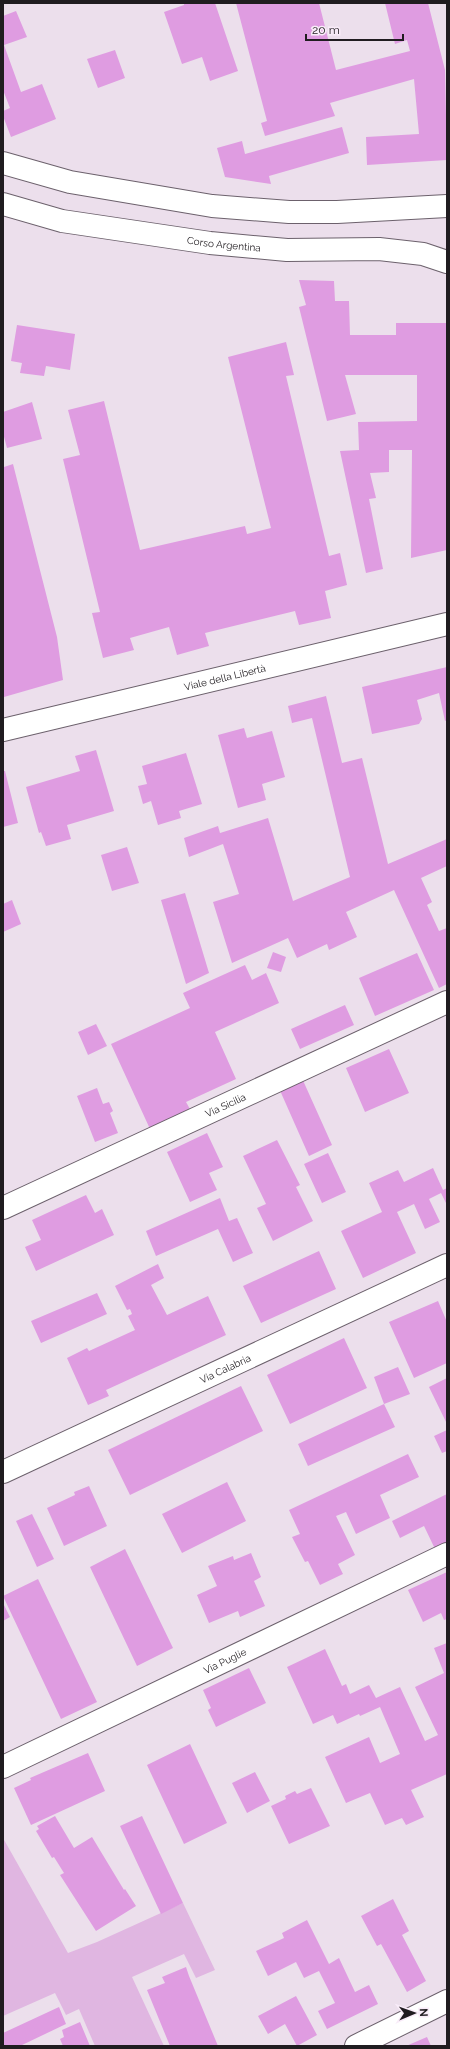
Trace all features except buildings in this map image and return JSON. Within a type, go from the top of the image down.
[{"type":"street","points":[[3,163],[70,182],[212,206],[289,212],[337,212],[447,206]]},
{"type":"street","name":"Corso Argentina","points":[[3,204],[62,221],[210,243],[287,250],[379,249],[423,254],[447,262]]},
{"type":"street","name":"Viale della Libertà","points":[[3,730],[447,624]]},
{"type":"street","name":"Via Sicilia","points":[[3,1208],[447,1002]]},
{"type":"street","name":"Via Calabria","points":[[3,1472],[447,1265]]},
{"type":"street","name":"Via Puglie","points":[[3,1767],[447,1554]]},
{"type":"street","points":[[356,2046],[447,2001]]},
{"type":"shaded area","points":[[3,1838],[68,1953],[97,1942],[183,1903],[215,1970],[196,1978],[184,1954],[132,1977],[164,2046],[95,2046],[79,2009],[66,2015],[55,1993],[3,2016]]}]
